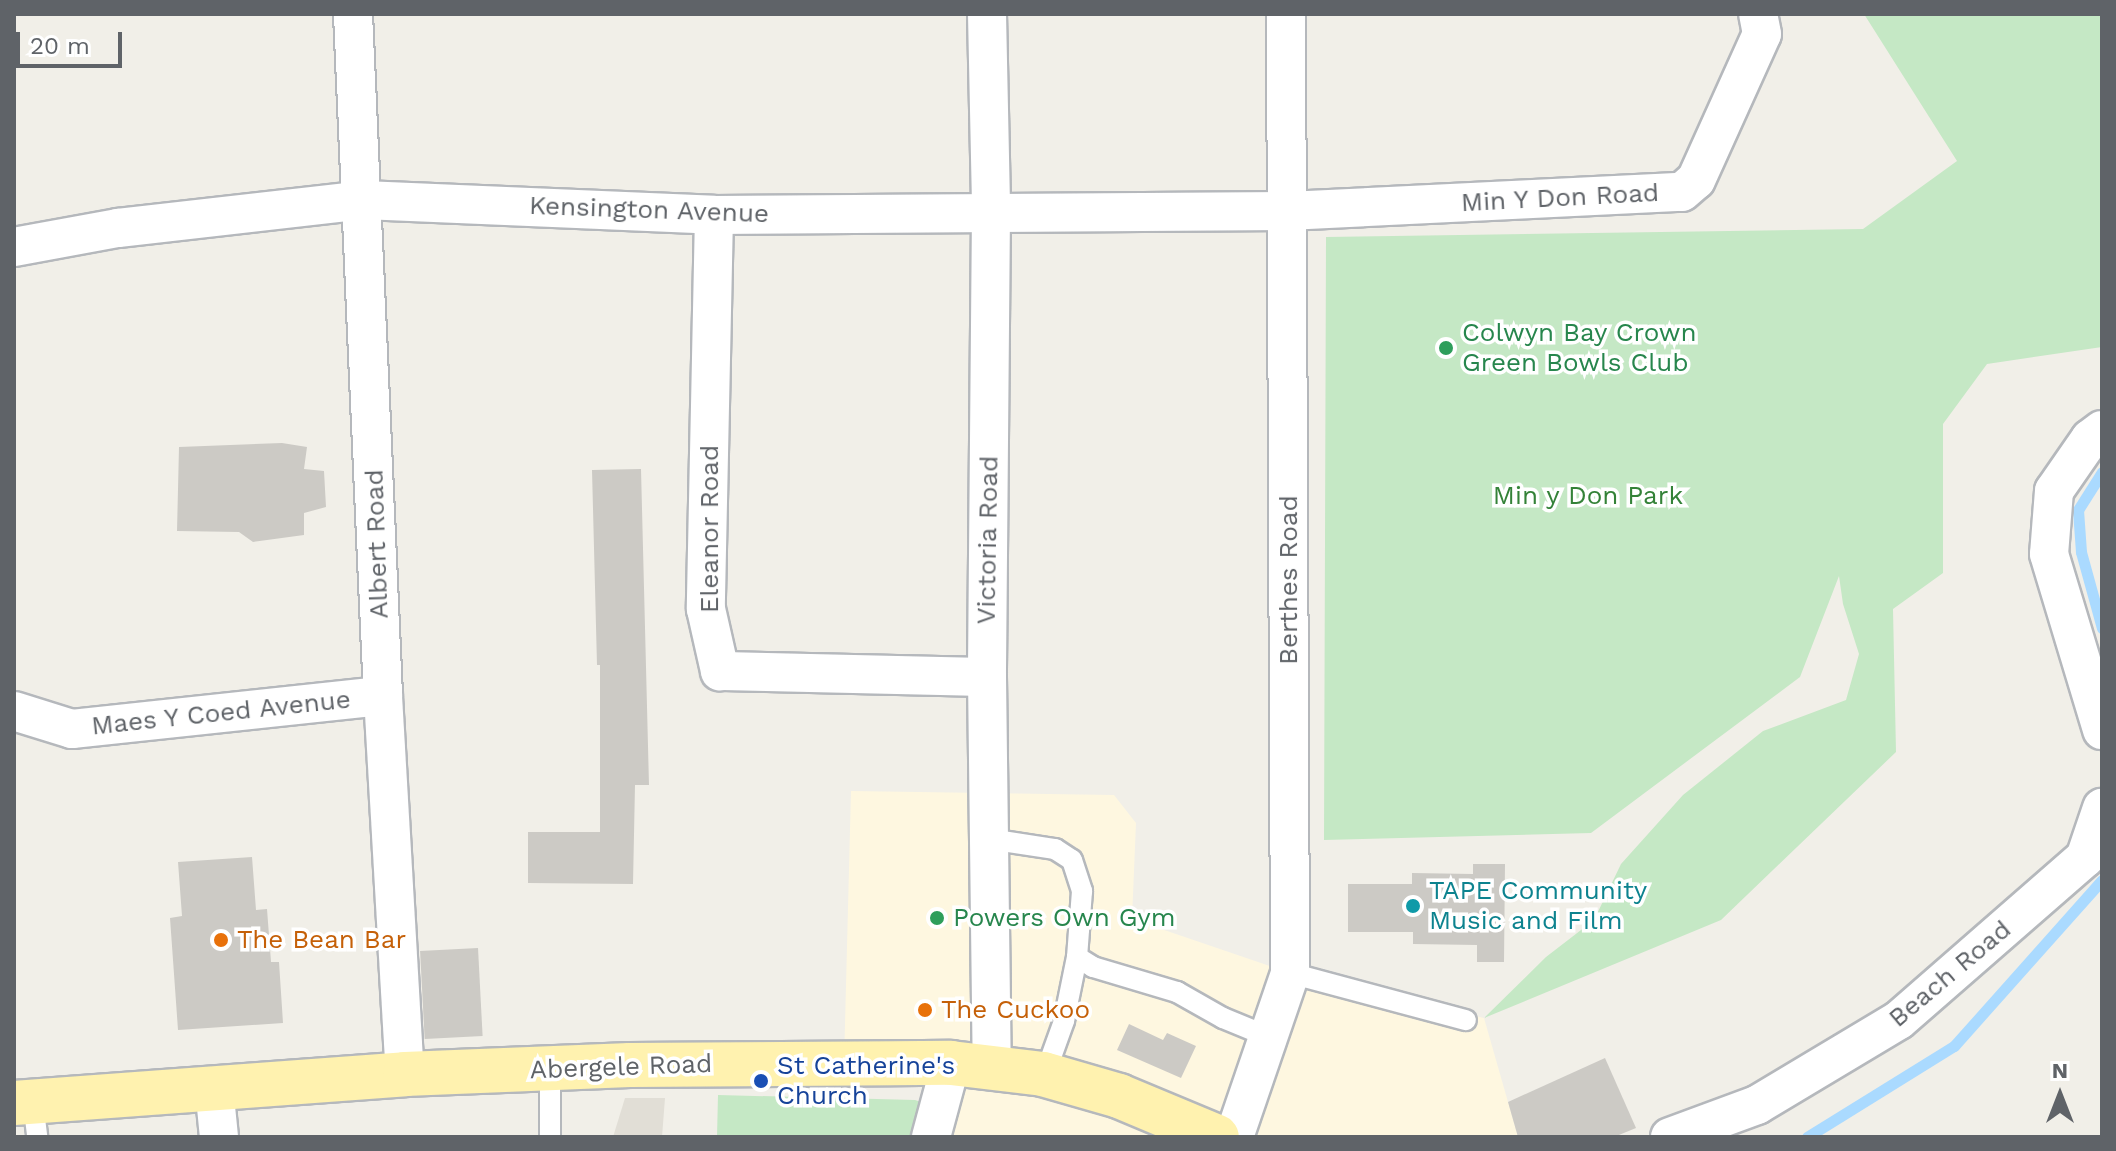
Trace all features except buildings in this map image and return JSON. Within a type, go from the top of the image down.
[{"type":"main road","name":"Abergele Road","points":[[28,1114],[214,1087],[405,1074],[630,1065],[971,1064],[1045,1074],[1119,1096],[1217,1137]]},
{"type":"street","name":"Albert Road","points":[[353,14],[383,696],[405,1074]]},
{"type":"street","name":"Victoria Road","points":[[931,1137],[971,1064],[989,839],[987,677],[991,211],[987,14]]},
{"type":"street","name":"Berthes Road","points":[[1234,1137],[1290,973],[1286,14]]},
{"type":"street","name":"Min Y Don Road","points":[[1287,211],[1682,192],[1696,180],[1762,34],[1758,14]]},
{"type":"street","name":"Kensington Avenue","points":[[14,247],[118,228],[363,200],[714,215],[1287,211]]},
{"type":"street","name":"Eleanor Road","points":[[714,215],[706,609],[720,671],[987,677]]},
{"type":"street","points":[[2102,430],[2090,439],[2054,491],[2049,554],[2102,730]]},
{"type":"street","name":"Maes Y Coed Avenue","points":[[14,711],[72,729],[383,696]]},
{"type":"street","name":"Beach Road","points":[[1670,1137],[1757,1105],[1899,1020],[2085,858],[2102,808]]},
{"type":"street","points":[[214,1087],[219,1137]]},
{"type":"lane","points":[[989,839],[1055,849],[1072,860],[1082,891],[1077,957],[1064,1021],[1045,1074]]},
{"type":"lane","points":[[1077,957],[1093,967],[1177,992],[1223,1018],[1269,1037]]},
{"type":"lane","points":[[1290,973],[1466,1020]]},
{"type":"lane","points":[[550,1069],[550,1137]]},
{"type":"shaded area","points":[[851,791],[1114,795],[1136,823],[1132,919],[1290,973],[1484,1018],[1518,1137],[931,1137],[951,1063],[844,1063]]},
{"type":"shaded area","points":[[625,1098],[665,1098],[662,1137],[613,1137]]},
{"type":"green space","name":"Min y Don Park","points":[[1864,14],[2102,14],[2102,347],[1987,364],[1943,424],[1943,573],[1893,609],[1896,752],[1721,920],[1484,1018],[1546,957],[1594,920],[1621,864],[1683,795],[1763,731],[1846,700],[1859,654],[1843,604],[1839,576],[1800,677],[1591,833],[1324,840],[1326,237],[1863,229],[1957,161]]},
{"type":"green space","points":[[718,1095],[915,1100],[924,1103],[923,1137],[717,1137]]},
{"type":"waterway","points":[[2102,472],[2078,510],[2081,552],[2102,628]]},
{"type":"waterway","points":[[1807,1137],[1954,1046],[2102,880]]},
{"type":"place","name":"Colwyn Bay Crown Green Bowls Club","points":[[1446,348]]},
{"type":"place","name":"TAPE Community Music and Film","points":[[1413,906]]},
{"type":"place","name":"Powers Own Gym","points":[[937,918]]},
{"type":"place","name":"The Bean Bar","points":[[221,940]]},
{"type":"place","name":"The Cuckoo","points":[[925,1010]]},
{"type":"place","name":"St Catherine's Church","points":[[761,1081]]}]
